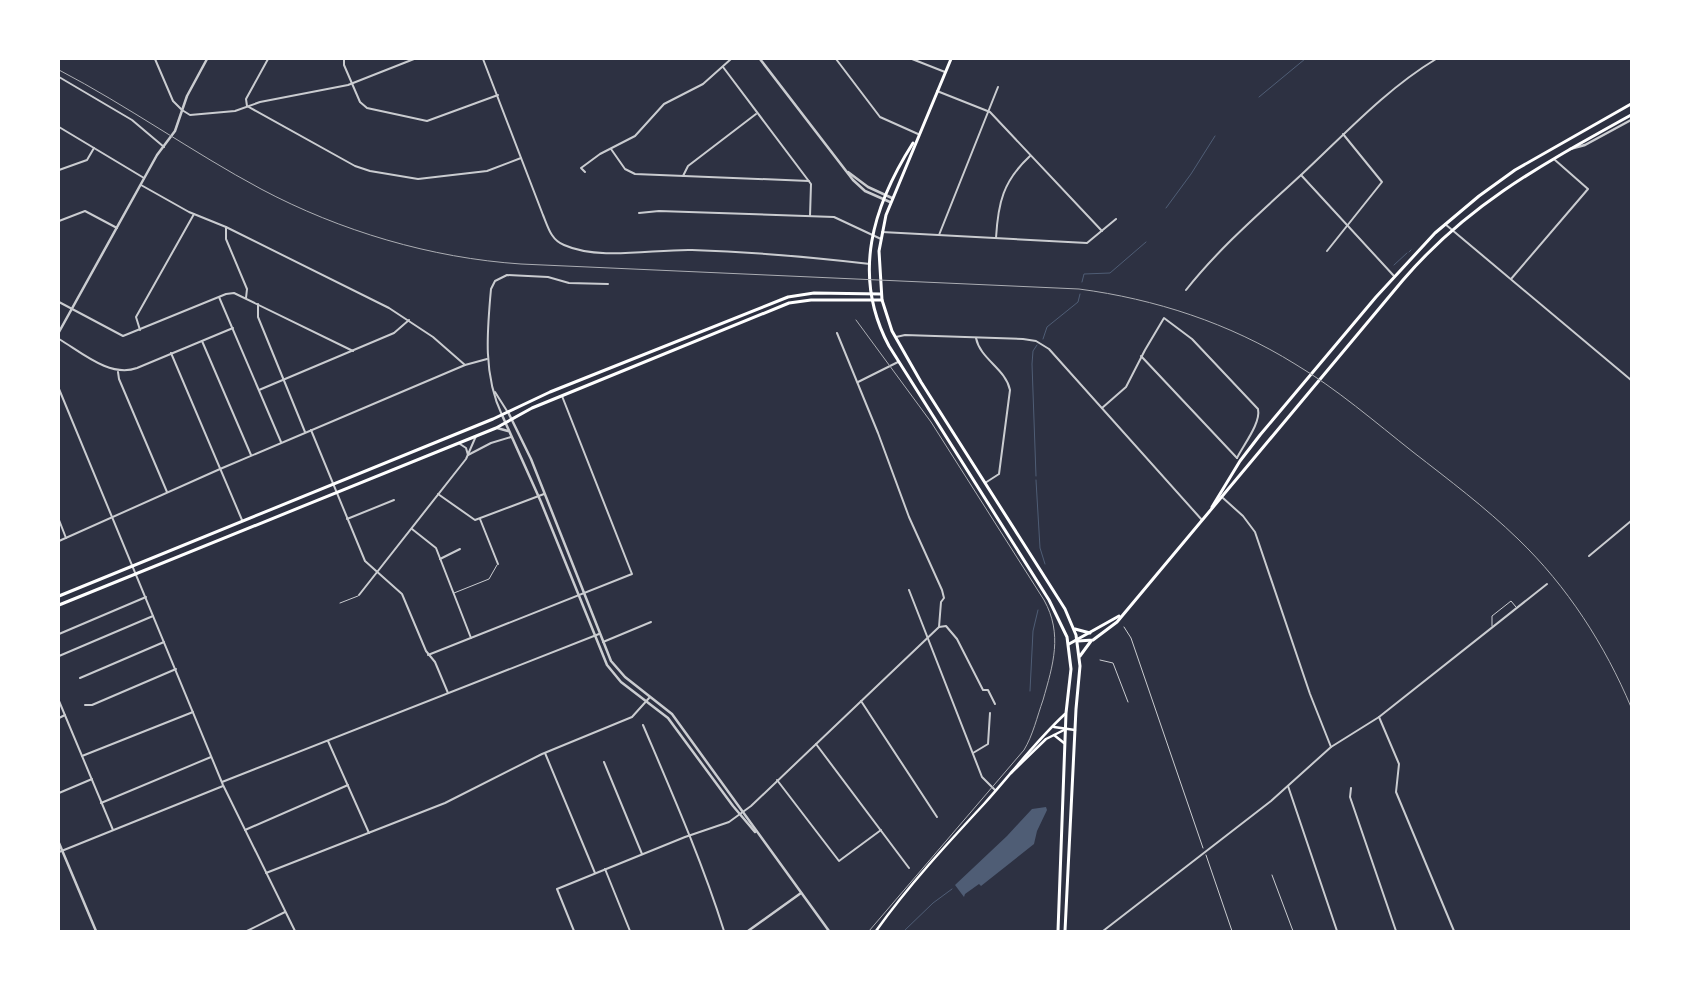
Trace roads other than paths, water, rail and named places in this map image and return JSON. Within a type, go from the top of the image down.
[{"type":"main road","points":[[950,59],[891,200],[882,232],[879,282],[882,300],[896,337],[921,382],[1065,609],[1078,641],[1080,656],[1065,931]]},
{"type":"main road","points":[[1212,508],[1240,461],[1311,374],[1394,276],[1445,224],[1515,170],[1631,104]]},
{"type":"main road","points":[[1080,656],[1093,640],[1113,626],[1212,508],[1223,498],[1411,271],[1451,230],[1498,192],[1553,158],[1631,115]]},
{"type":"main road","points":[[919,134],[896,170],[884,197],[872,234],[870,264],[872,300],[881,330],[899,362],[1052,604],[1069,644],[1071,669],[1066,713],[1058,931]]},
{"type":"main road","points":[[59,596],[502,415],[550,392],[790,296],[814,293],[881,294]]},
{"type":"main road","points":[[59,605],[497,428],[532,408],[793,302],[819,299],[882,300]]},
{"type":"main road","points":[[1069,644],[1078,641],[1120,616]]},
{"type":"main road","points":[[1074,629],[1091,633]]},
{"type":"main road","points":[[1078,641],[1093,640]]},
{"type":"main road","points":[[876,931],[906,891],[1010,774],[1037,740],[1066,713]]},
{"type":"main road","points":[[1052,727],[1075,730]]},
{"type":"main road","points":[[1010,774],[1043,742],[1066,729]]},
{"type":"main road","points":[[1054,735],[1065,744]]},
{"type":"street","points":[[155,59],[173,100],[182,110],[190,115],[233,111],[247,106],[352,84],[414,59]]},
{"type":"street","points":[[59,332],[144,178],[175,131],[189,90],[208,59]]},
{"type":"street","points":[[247,106],[246,99],[268,59]]},
{"type":"street","points":[[344,59],[344,65],[364,107],[427,121],[498,95]]},
{"type":"street","points":[[483,59],[554,238],[558,242],[577,250],[594,252],[686,250],[762,253],[870,264]]},
{"type":"street","points":[[585,172],[582,168],[600,154],[635,136],[668,101],[703,84],[731,59]]},
{"type":"street","points":[[760,59],[845,170],[868,187],[891,200]]},
{"type":"street","points":[[836,59],[880,117],[919,134]]},
{"type":"street","points":[[912,59],[945,72]]},
{"type":"street","points":[[1186,290],[1222,248],[1343,134],[1409,76],[1436,59]]},
{"type":"street","points":[[723,67],[812,185],[810,216]]},
{"type":"street","points":[[59,77],[136,123],[164,147]]},
{"type":"street","points":[[939,235],[998,87]]},
{"type":"street","points":[[937,91],[989,111],[1102,231]]},
{"type":"street","points":[[247,106],[344,161],[376,172],[418,179],[487,171],[522,158]]},
{"type":"street","points":[[683,176],[688,166],[757,113]]},
{"type":"street","points":[[1569,150],[1586,145],[1631,120]]},
{"type":"street","points":[[59,127],[144,178]]},
{"type":"street","points":[[1327,251],[1382,182],[1343,134]]},
{"type":"street","points":[[59,170],[87,160],[94,148]]},
{"type":"street","points":[[611,149],[623,167],[630,173],[809,180]]},
{"type":"street","points":[[996,238],[998,205],[1014,171],[1030,155]]},
{"type":"street","points":[[1512,279],[1588,189],[1553,158]]},
{"type":"street","points":[[1301,175],[1394,276]]},
{"type":"street","points":[[141,185],[194,214],[226,227],[409,320],[433,337],[465,365]]},
{"type":"street","points":[[59,221],[85,211],[117,228]]},
{"type":"street","points":[[639,213],[659,211],[838,218],[881,239]]},
{"type":"street","points":[[140,330],[136,317],[194,214]]},
{"type":"street","points":[[882,232],[1087,243],[1116,219]]},
{"type":"street","points":[[1445,224],[1631,380]]},
{"type":"street","points":[[226,227],[226,239],[248,292],[246,298]]},
{"type":"street","points":[[608,284],[569,283],[548,277],[507,275],[499,277],[491,290],[487,359],[502,415],[538,496],[605,662],[613,673],[668,718],[829,931]]},
{"type":"street","points":[[59,302],[119,336],[140,330],[218,297],[233,293],[353,351]]},
{"type":"street","points":[[218,297],[281,442]]},
{"type":"street","points":[[258,304],[257,313],[306,432]]},
{"type":"street","points":[[1102,408],[1126,387],[1141,356],[1164,318],[1192,339],[1257,407],[1258,422],[1246,437],[1237,458]]},
{"type":"street","points":[[259,390],[394,333],[409,320]]},
{"type":"street","points":[[59,340],[118,371],[131,370],[233,328]]},
{"type":"street","points":[[837,333],[858,382],[907,512],[942,590],[944,598],[941,602],[940,627]]},
{"type":"street","points":[[896,337],[905,334],[1041,342],[1050,349],[1202,520]]},
{"type":"street","points":[[976,338],[979,346],[1005,378],[1010,390],[999,474],[985,483]]},
{"type":"street","points":[[202,341],[251,455]]},
{"type":"street","points":[[171,353],[242,520]]},
{"type":"street","points":[[1141,356],[1240,461]]},
{"type":"street","points":[[59,541],[281,442],[465,365],[487,359]]},
{"type":"street","points":[[858,382],[899,362]]},
{"type":"street","points":[[118,371],[119,379],[167,492]]},
{"type":"street","points":[[59,389],[223,784],[295,931]]},
{"type":"street","points":[[494,390],[508,412],[531,459],[603,642],[618,670],[672,714],[744,811],[756,833]]},
{"type":"street","points":[[428,655],[632,574],[562,396]]},
{"type":"street","points":[[497,428],[509,432]]},
{"type":"street","points":[[311,430],[366,564],[402,594],[428,655],[435,662],[448,693]]},
{"type":"street","points":[[340,603],[359,596],[378,574],[468,455],[476,436]]},
{"type":"street","points":[[468,455],[491,443],[512,437]]},
{"type":"street","points":[[457,444],[466,448],[468,455]]},
{"type":"street","points":[[438,494],[470,518],[480,519],[544,494]]},
{"type":"street","points":[[1223,498],[1248,522],[1255,532],[1304,677],[1331,747]]},
{"type":"street","points":[[347,519],[394,500]]},
{"type":"street","points":[[454,594],[489,579],[498,564],[480,519]]},
{"type":"street","points":[[59,520],[66,538]]},
{"type":"street","points":[[1589,556],[1631,521]]},
{"type":"street","points":[[412,529],[434,546],[471,638]]},
{"type":"street","points":[[440,559],[460,549]]},
{"type":"street","points":[[1103,931],[1288,786],[1331,747],[1379,717],[1547,584]]},
{"type":"street","points":[[909,590],[982,778],[996,790]]},
{"type":"street","points":[[59,634],[146,597]]},
{"type":"street","points":[[1492,627],[1492,616],[1511,601],[1517,608]]},
{"type":"street","points":[[59,656],[154,616]]},
{"type":"street","points":[[603,642],[651,622]]},
{"type":"street","points":[[574,931],[556,890],[642,854],[729,822],[744,811],[940,627],[946,626],[955,636],[983,690],[988,690],[995,704]]},
{"type":"street","points":[[1124,627],[1131,638],[1203,848]]},
{"type":"street","points":[[60,852],[128,823],[132,824],[328,740],[600,634]]},
{"type":"street","points":[[80,678],[164,642]]},
{"type":"street","points":[[1100,660],[1114,663],[1128,702]]},
{"type":"street","points":[[85,705],[92,705],[176,669]]},
{"type":"street","points":[[266,873],[445,803],[545,753],[632,717],[650,696]]},
{"type":"street","points":[[59,701],[113,830]]},
{"type":"street","points":[[861,701],[937,817]]},
{"type":"street","points":[[82,756],[193,712]]},
{"type":"street","points":[[973,753],[988,744],[992,717],[990,713]]},
{"type":"street","points":[[59,718],[65,715]]},
{"type":"street","points":[[1379,717],[1399,764],[1399,772],[1395,784],[1396,792],[1454,931]]},
{"type":"street","points":[[643,725],[683,817],[688,836],[724,931]]},
{"type":"street","points":[[328,740],[368,833]]},
{"type":"street","points":[[816,743],[909,868]]},
{"type":"street","points":[[545,753],[595,873]]},
{"type":"street","points":[[101,803],[212,757]]},
{"type":"street","points":[[604,762],[642,854]]},
{"type":"street","points":[[59,794],[92,780]]},
{"type":"street","points":[[777,780],[839,861],[881,830]]},
{"type":"street","points":[[245,830],[348,785]]},
{"type":"street","points":[[1288,786],[1337,931]]},
{"type":"street","points":[[1351,788],[1350,797],[1396,931]]},
{"type":"street","points":[[59,844],[60,852],[96,931]]},
{"type":"street","points":[[1206,854],[1232,931]]},
{"type":"street","points":[[605,869],[630,931]]},
{"type":"street","points":[[1272,875],[1293,931]]},
{"type":"street","points":[[748,931],[801,893]]},
{"type":"street","points":[[247,931],[285,912]]},
{"type":"water","points":[[1046,807],[1047,810],[1037,831],[1034,844],[981,886],[979,884],[965,894],[964,897],[955,885],[1007,836],[1032,809]]},
{"type":"waterway","points":[[1259,97],[1305,59]]},
{"type":"waterway","points":[[1166,208],[1191,174],[1215,136]]},
{"type":"waterway","points":[[1082,282],[1084,274],[1110,273],[1146,242]]},
{"type":"waterway","points":[[1394,265],[1407,253]]},
{"type":"waterway","points":[[1043,339],[1047,327],[1078,302],[1080,294]]},
{"type":"waterway","points":[[1036,476],[1032,364],[1033,351],[1037,345]]},
{"type":"waterway","points":[[1036,480],[1040,548],[1045,564]]},
{"type":"waterway","points":[[1030,691],[1033,631],[1038,610]]},
{"type":"waterway","points":[[904,931],[933,903],[952,889]]},
{"type":"tram line","points":[[856,320],[931,422],[1044,600],[1050,613],[1055,637],[1053,662],[1047,687],[1024,750],[869,931]]},
{"type":"railway","points":[[59,70],[235,175],[291,204],[354,230],[420,249],[487,261],[521,264],[1079,289],[1136,299],[1218,325],[1270,349],[1326,384],[1453,483],[1518,539],[1553,576],[1583,617],[1609,661],[1631,707]]}]
